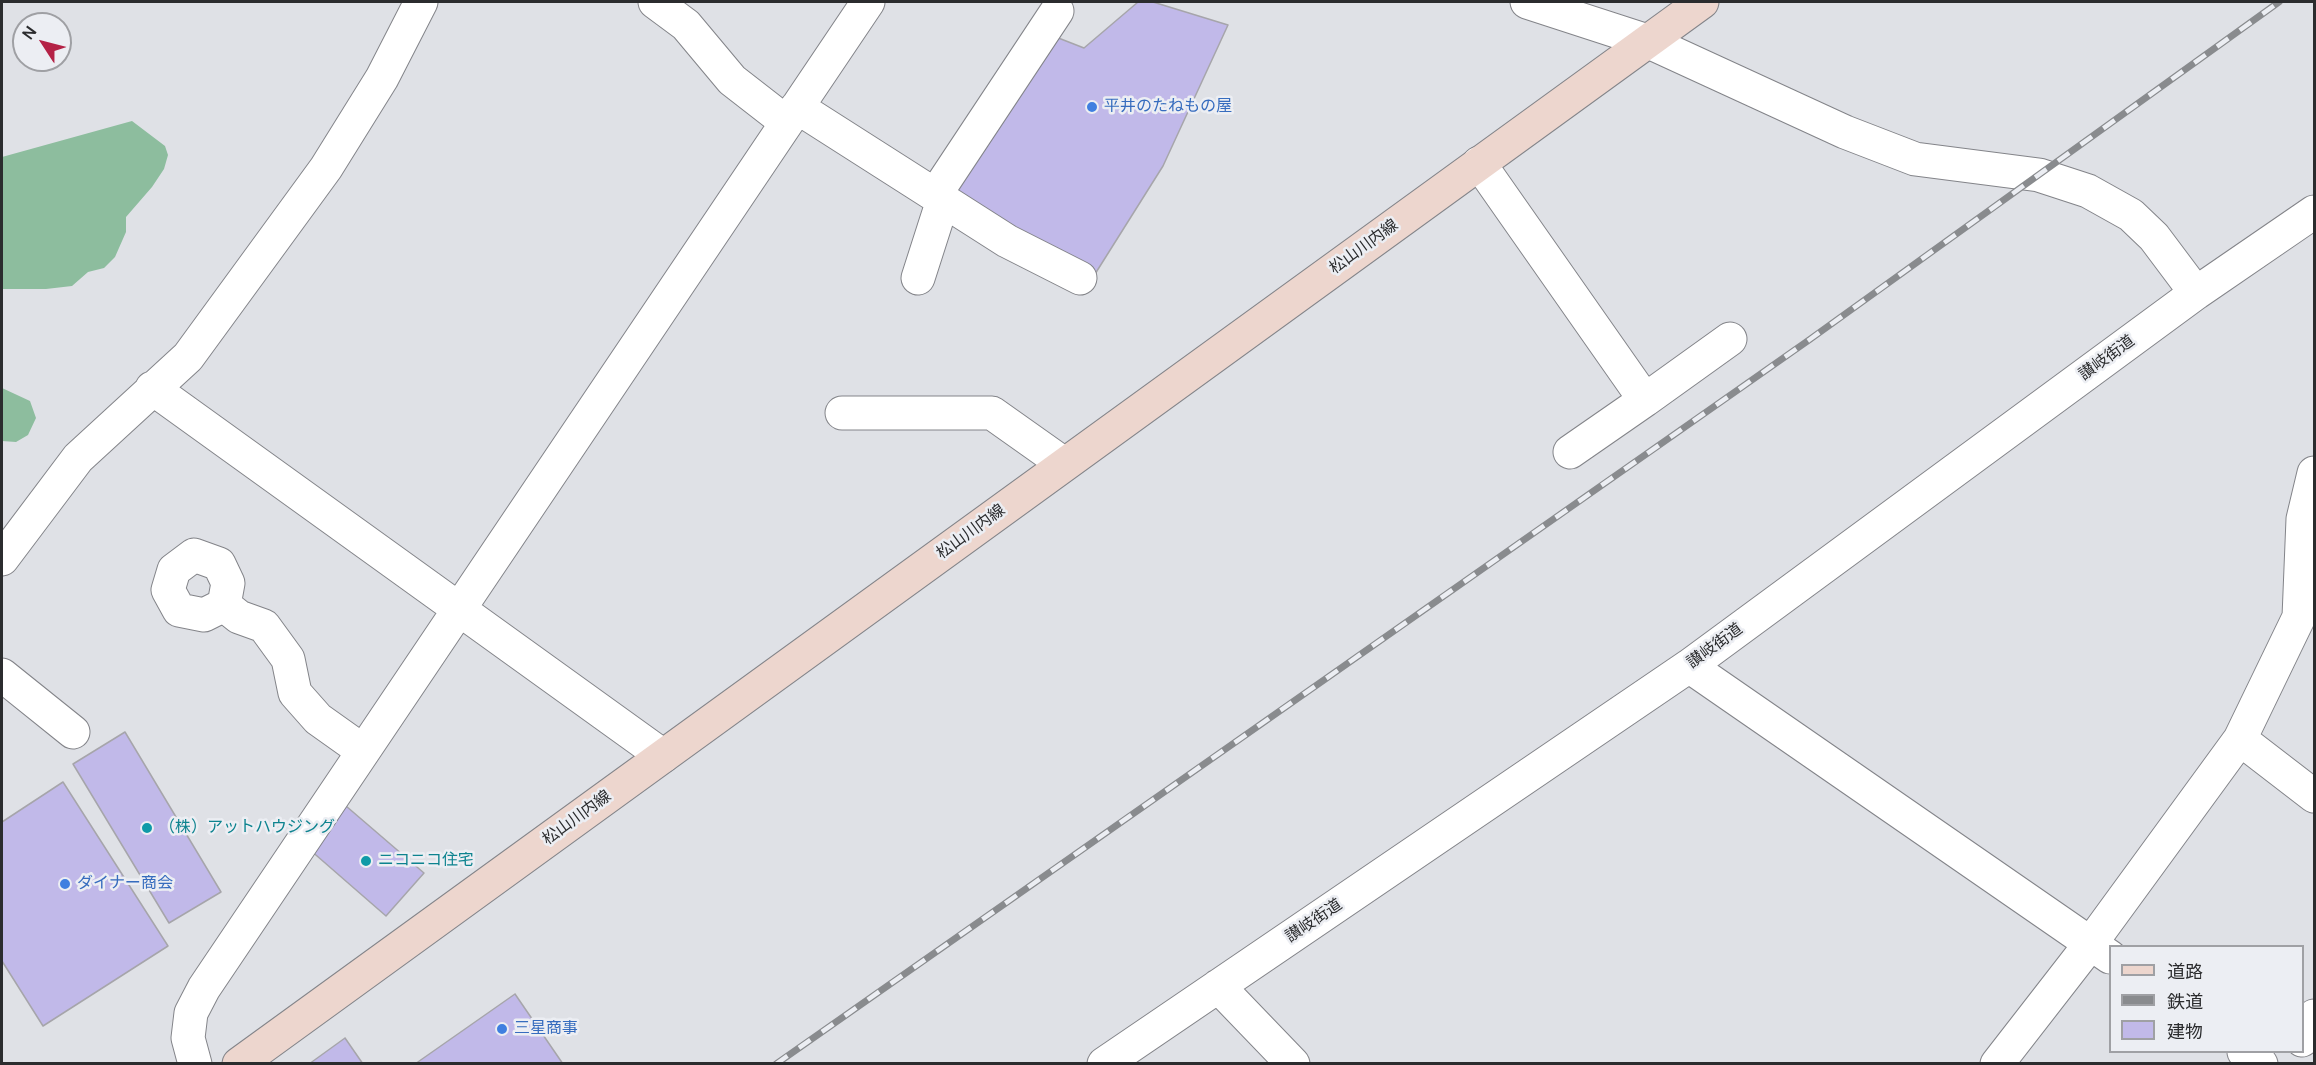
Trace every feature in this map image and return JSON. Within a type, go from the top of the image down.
[{"type":"main road","name":"松山川内線","points":[[239,1064],[1702,2]]},
{"type":"street","points":[[2,559],[78,458],[188,357],[326,168],[382,78],[421,2]]},
{"type":"street","points":[[655,2],[686,26],[732,80],[939,197],[1007,241],[1080,278]]},
{"type":"street","points":[[195,1064],[188,1038],[191,1013],[204,988],[868,2]]},
{"type":"street","points":[[1527,2],[1647,41],[1845,132],[1915,159],[2039,175],[2088,191],[2131,215],[2154,237],[2196,293]]},
{"type":"street","points":[[918,278],[939,197],[1057,11]]},
{"type":"street","points":[[1479,164],[1645,400]]},
{"type":"street","name":"讃岐街道","points":[[1104,1064],[1689,666],[2196,293],[2314,212]]},
{"type":"street","points":[[1570,452],[1730,339]]},
{"type":"street","points":[[152,388],[663,756]]},
{"type":"street","points":[[842,413],[992,413],[1065,464]]},
{"type":"street","points":[[1996,1064],[2101,950],[2240,739],[2299,617],[2303,519],[2314,473]]},
{"type":"street","points":[[224,605],[239,617],[264,626],[288,659],[295,693],[318,719],[363,751]]},
{"type":"street","points":[[1689,666],[2101,950]]},
{"type":"street","points":[[2,675],[72,732]]},
{"type":"street","points":[[2240,739],[2314,795]]},
{"type":"street","points":[[1218,987],[1293,1064]]},
{"type":"street","points":[[2304,1036],[2314,1016]]},
{"type":"street","points":[[2245,1053],[2261,1064]]},
{"type":"green space","points":[[132,121],[165,146],[168,155],[164,169],[152,187],[126,217],[126,232],[115,257],[104,268],[88,272],[72,286],[46,289],[2,289],[2,157]]},
{"type":"green space","points":[[2,388],[30,401],[36,418],[28,435],[16,442],[2,441]]},
{"type":"building","name":"平井のたねもの屋","points":[[1138,2],[1153,2],[1228,25],[1163,166],[1090,282],[935,195],[1043,32],[1084,48]]},
{"type":"building","name":"（株）アットハウジング","points":[[125,732],[221,892],[169,923],[73,764]]},
{"type":"building","name":"ダイナー商会","points":[[63,782],[168,946],[43,1026],[2,961],[2,822]]},
{"type":"building","name":"ニコニコ住宅","points":[[346,806],[424,873],[386,916],[309,849]]},
{"type":"building","name":"三星商事","points":[[515,994],[563,1064],[415,1064]]},
{"type":"building","points":[[345,1038],[363,1064],[309,1064]]},
{"type":"railway","points":[[776,1064],[1809,340],[2279,2]]},
{"type":"place","name":"平井のたねもの屋","points":[[1092,107]]},
{"type":"place","name":"（株）アットハウジング","points":[[147,828]]},
{"type":"place","name":"ニコニコ住宅","points":[[366,861]]},
{"type":"place","name":"ダイナー商会","points":[[65,884]]},
{"type":"place","name":"三星商事","points":[[502,1029]]}]
